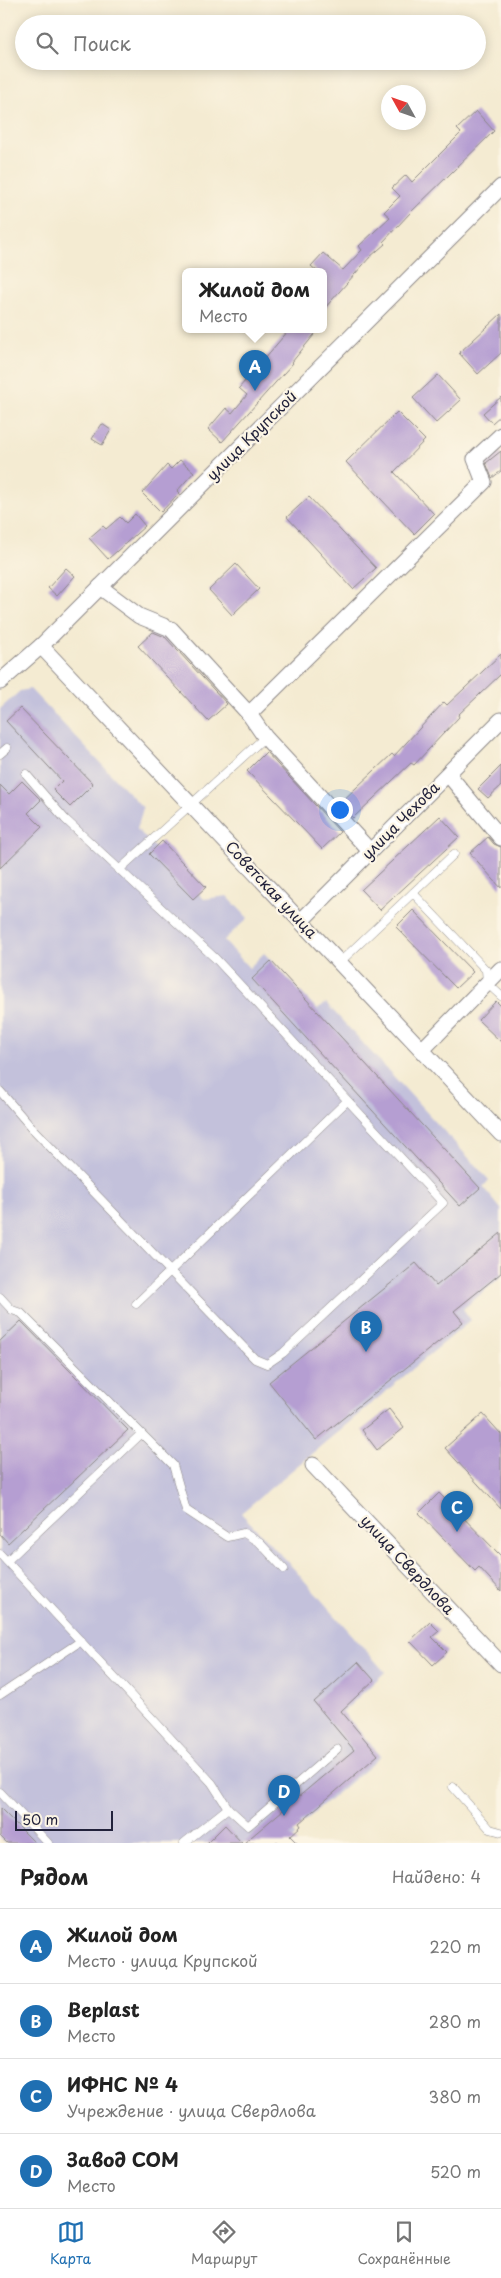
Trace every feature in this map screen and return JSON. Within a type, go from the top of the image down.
[{"type":"street","name":"улица Крупской","points":[[0,682],[41,646],[501,186]]},
{"type":"street","points":[[249,714],[484,482],[475,459],[501,435]]},
{"type":"street","points":[[100,587],[139,616],[171,629],[249,714],[265,737],[370,852]]},
{"type":"street","name":"Советская улица","points":[[41,646],[501,1134]]},
{"type":"street","name":"улица Чехова","points":[[301,921],[501,720]]},
{"type":"street","points":[[448,774],[501,838]]},
{"type":"street","points":[[422,1050],[501,969]]},
{"type":"street","name":"улица Свердлова","points":[[313,1465],[501,1664]]},
{"type":"lane","points":[[119,870],[265,737]]},
{"type":"lane","points":[[0,754],[7,748]]},
{"type":"lane","points":[[0,1091],[30,1126],[256,1359],[268,1364],[283,1353],[443,1203],[346,1101],[216,959],[65,819],[26,774]]},
{"type":"lane","points":[[340,962],[454,854]]},
{"type":"lane","points":[[412,894],[486,970],[488,983],[501,996]]},
{"type":"lane","points":[[136,1304],[172,1272],[346,1101]]},
{"type":"lane","points":[[0,1297],[12,1310],[21,1313],[173,1465],[186,1510],[227,1537],[244,1533],[260,1543],[284,1569]]},
{"type":"lane","points":[[6,1561],[141,1434]]},
{"type":"lane","points":[[0,1554],[212,1783],[228,1808],[248,1826],[337,1749]]},
{"type":"lane","points":[[0,1695],[81,1641]]},
{"type":"lane","points":[[453,1787],[490,1829],[501,1832]]},
{"type":"lane","points":[[0,1792],[48,1843]]},
{"type":"lane","points":[[184,1843],[228,1808]]},
{"type":"shaded area","points":[[30,689],[143,808],[137,829],[204,899],[227,896],[248,918],[224,940],[249,968],[264,953],[317,1009],[326,1003],[489,1180],[483,1187],[501,1209],[501,1277],[463,1309],[471,1320],[241,1513],[295,1570],[385,1672],[343,1712],[381,1756],[293,1831],[295,1836],[288,1843],[6,1843],[0,1837],[0,709],[20,691]]},
{"type":"building","points":[[476,111],[494,131],[410,213],[383,242],[385,244],[370,257],[327,306],[327,268],[313,268],[311,266],[323,253],[343,270],[362,250],[359,246],[390,217],[384,212],[400,196],[392,188],[406,175],[412,182],[461,133],[457,129]]},
{"type":"building","points":[[501,314],[501,353],[478,374],[459,353]]},
{"type":"building","points":[[286,333],[316,333],[293,363],[222,442],[208,429],[226,408],[232,413],[247,395],[239,388]]},
{"type":"building","points":[[438,375],[461,400],[436,423],[413,398]]},
{"type":"building","points":[[501,397],[501,415],[492,423],[483,413]]},
{"type":"building","points":[[397,412],[425,440],[394,472],[434,514],[414,534],[346,462]]},
{"type":"building","points":[[102,424],[111,430],[102,445],[92,439]]},
{"type":"building","points":[[501,451],[501,471],[492,478],[486,463]]},
{"type":"building","points":[[180,460],[194,472],[177,491],[179,493],[161,512],[142,493],[167,465],[171,469]]},
{"type":"building","points":[[309,497],[376,568],[353,589],[287,517]]},
{"type":"building","points":[[135,514],[145,526],[108,559],[89,538],[103,526],[106,529],[120,517],[126,523]]},
{"type":"building","points":[[236,564],[259,589],[232,615],[209,590]]},
{"type":"building","points":[[66,568],[75,576],[57,596],[48,588]]},
{"type":"building","points":[[153,632],[165,637],[227,704],[208,721],[138,646]]},
{"type":"building","points":[[501,654],[501,674],[458,715],[459,717],[414,765],[411,763],[353,818],[339,804],[392,754],[394,756],[444,702],[447,705]]},
{"type":"building","points":[[20,708],[93,784],[70,807],[53,790],[62,781],[6,721]]},
{"type":"building","points":[[266,752],[340,832],[322,849],[247,771]]},
{"type":"building","points":[[501,766],[501,786],[488,798],[478,789]]},
{"type":"building","points":[[22,781],[41,800],[28,813],[42,827],[0,868],[0,785],[9,794]]},
{"type":"building","points":[[440,816],[459,837],[380,910],[361,890]]},
{"type":"building","points":[[488,837],[494,844],[501,847],[501,888],[470,853]]},
{"type":"building","points":[[162,841],[206,887],[193,899],[149,854]]},
{"type":"building","points":[[413,910],[473,972],[456,988],[396,927]]},
{"type":"building","points":[[271,961],[480,1188],[460,1206],[252,979]]},
{"type":"building","points":[[496,1001],[501,1006],[501,1042],[478,1020]]},
{"type":"building","points":[[501,1233],[501,1273],[454,1311],[463,1322],[316,1440],[269,1382],[416,1263],[436,1286]]},
{"type":"building","points":[[21,1321],[128,1430],[8,1543],[0,1534],[0,1341]]},
{"type":"building","points":[[389,1409],[404,1428],[377,1450],[362,1430]]},
{"type":"building","points":[[483,1414],[501,1434],[501,1509],[445,1448]]},
{"type":"building","points":[[439,1493],[501,1556],[501,1591],[479,1567],[475,1571],[419,1513]]},
{"type":"building","points":[[430,1622],[439,1631],[432,1637],[447,1652],[433,1665],[410,1641]]},
{"type":"building","points":[[358,1662],[374,1680],[341,1711],[378,1755],[299,1823],[301,1826],[290,1836],[297,1843],[244,1843],[354,1750],[314,1702]]},
{"type":"building","points":[[0,1808],[35,1843],[7,1843],[0,1836]]},
{"type":"building","points":[[225,1825],[242,1843],[207,1843]]},
{"type":"place","name":"Жилой дом","points":[[255,391]]},
{"type":"place","name":"Beplast","points":[[366,1352]]},
{"type":"place","name":"ИФНС № 4","points":[[457,1532]]},
{"type":"place","name":"Завод СОМ","points":[[284,1816]]}]
